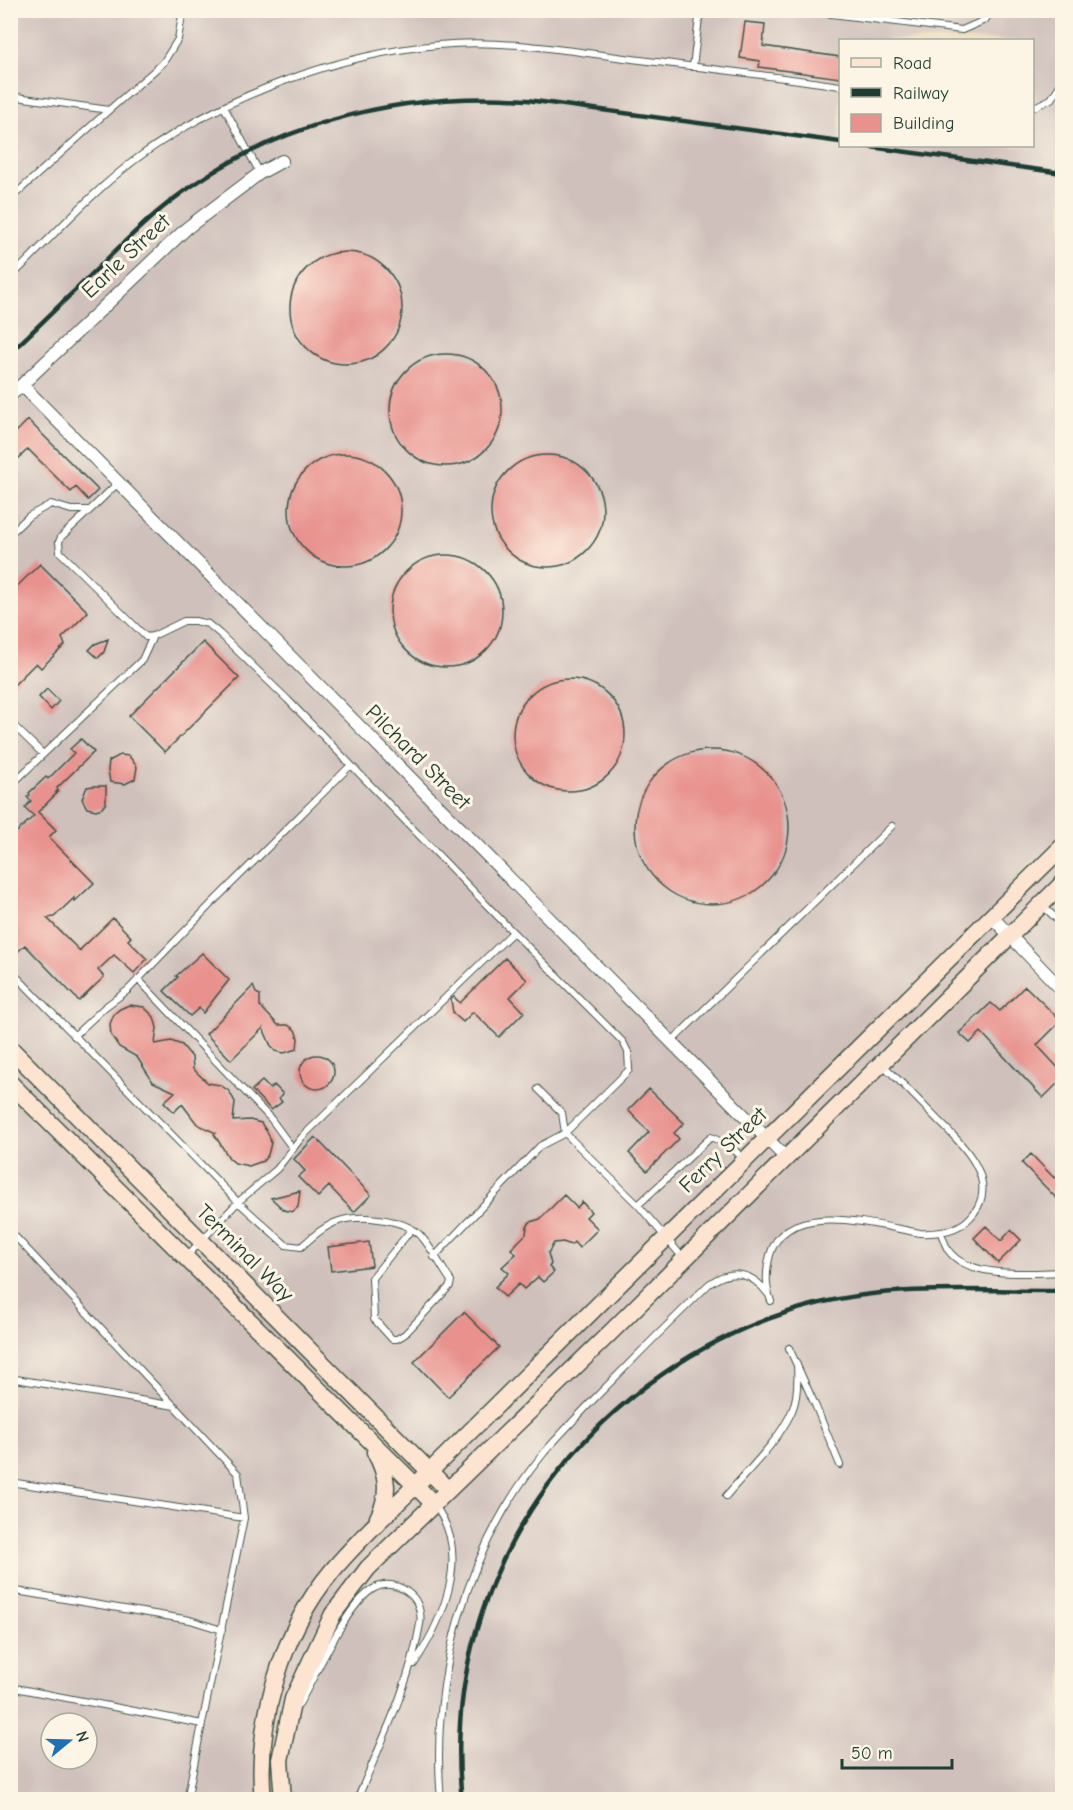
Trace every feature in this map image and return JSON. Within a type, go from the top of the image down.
[{"type":"main road","name":"Ferry Street","points":[[415,1486],[1062,847]]},
{"type":"main road","points":[[283,1800],[280,1760],[293,1699],[333,1614],[368,1569],[1062,884]]},
{"type":"main road","name":"Terminal Way","points":[[10,1048],[448,1490]]},
{"type":"main road","name":"Terminal Way","points":[[10,1083],[434,1504]]},
{"type":"main road","points":[[365,1436],[383,1467],[387,1488],[383,1508],[373,1528]]},
{"type":"main road","points":[[263,1800],[262,1778],[267,1720],[272,1693],[292,1638],[311,1600],[331,1572],[415,1486]]},
{"type":"street","name":"Earle Street","points":[[10,396],[187,228],[260,173],[282,161]]},
{"type":"street","name":"Pilchard Street","points":[[22,385],[786,1158]]},
{"type":"street","points":[[992,917],[1062,990]]},
{"type":"lane","points":[[10,199],[163,63],[178,39],[183,10]]},
{"type":"lane","points":[[693,67],[700,10]]},
{"type":"lane","points":[[799,10],[962,30],[985,20],[992,10]]},
{"type":"lane","points":[[10,278],[103,185],[170,135],[252,93],[324,68],[401,50],[440,44],[528,46],[839,86]]},
{"type":"lane","points":[[1034,107],[1051,99],[1062,82]]},
{"type":"lane","points":[[10,96],[109,110]]},
{"type":"lane","points":[[224,107],[260,173]]},
{"type":"lane","points":[[118,483],[61,537],[60,552],[146,637],[184,621],[208,624],[220,634],[288,700],[513,932],[608,1026],[623,1042],[628,1052],[628,1070],[565,1133],[540,1146],[434,1257]]},
{"type":"lane","points":[[10,534],[29,516],[51,504],[71,510],[90,510]]},
{"type":"lane","points":[[10,786],[142,660],[153,636]]},
{"type":"lane","points":[[10,722],[43,754]]},
{"type":"lane","points":[[74,1036],[105,1007],[128,990],[351,765]]},
{"type":"lane","points":[[671,1043],[892,826]]},
{"type":"lane","points":[[1042,904],[1062,924]]},
{"type":"lane","points":[[186,1258],[238,1202],[277,1169],[302,1137],[513,932]]},
{"type":"lane","points":[[10,970],[238,1202],[286,1245],[301,1248],[319,1231],[340,1220],[371,1218],[401,1222],[419,1235],[451,1281],[450,1286],[405,1334],[398,1339],[392,1339],[374,1319],[372,1278],[411,1230]]},
{"type":"lane","points":[[138,979],[272,1119],[293,1149]]},
{"type":"lane","points":[[441,1800],[440,1732],[443,1690],[454,1634],[476,1571],[498,1523],[519,1487],[543,1454],[717,1278],[733,1273],[757,1281],[769,1297],[767,1276],[776,1241],[783,1234],[804,1222],[826,1219],[920,1233],[941,1233],[964,1223],[974,1213],[980,1199],[980,1176],[970,1154],[882,1063]]},
{"type":"lane","points":[[538,1089],[562,1113],[565,1133],[638,1205],[684,1259]]},
{"type":"lane","points":[[638,1205],[711,1137],[730,1146],[745,1161]]},
{"type":"lane","points":[[10,1231],[238,1474],[244,1518],[187,1800]]},
{"type":"lane","points":[[941,1233],[949,1251],[961,1262],[1001,1274],[1061,1272]]},
{"type":"lane","points":[[789,1348],[840,1465]]},
{"type":"lane","points":[[726,1496],[788,1419],[796,1400],[797,1365]]},
{"type":"lane","points":[[10,1378],[175,1406]]},
{"type":"lane","points":[[10,1482],[244,1518]]},
{"type":"lane","points":[[412,1666],[426,1646],[451,1581],[452,1552],[444,1521],[434,1504]]},
{"type":"lane","points":[[287,1725],[341,1628],[363,1598],[379,1586],[388,1585],[405,1590],[414,1597],[421,1622],[412,1666],[357,1800]]},
{"type":"lane","points":[[10,1590],[190,1620],[222,1630]]},
{"type":"lane","points":[[10,1687],[202,1724]]},
{"type":"lane","points":[[10,1797],[23,1800]]},
{"type":"shaded area","points":[[11,11],[1062,11],[1062,1799],[11,1800]]},
{"type":"building","points":[[745,22],[765,24],[763,46],[839,57],[839,78],[759,67],[760,61],[740,58]]},
{"type":"building","points":[[346,252],[367,257],[385,269],[397,287],[402,308],[397,329],[385,347],[367,359],[346,364],[325,359],[307,347],[295,329],[290,308],[295,287],[307,269],[325,257]]},
{"type":"building","points":[[446,354],[467,359],[485,371],[497,389],[502,410],[497,431],[485,449],[467,461],[446,466],[425,461],[407,449],[395,431],[390,410],[395,389],[407,371],[425,359]]},
{"type":"building","points":[[28,420],[98,490],[88,500],[76,487],[71,492],[28,449],[10,467],[10,438]]},
{"type":"building","points":[[345,454],[366,459],[384,471],[396,489],[401,510],[396,531],[384,549],[366,561],[345,566],[324,561],[306,549],[294,531],[289,510],[294,489],[306,471],[324,459]]},
{"type":"building","points":[[547,455],[568,460],[586,472],[598,490],[603,511],[598,532],[586,550],[568,562],[547,567],[526,562],[508,550],[496,532],[491,511],[496,490],[508,472],[526,460]]},
{"type":"building","points":[[446,555],[467,560],[485,572],[497,590],[502,611],[497,632],[485,650],[467,662],[446,667],[425,662],[407,650],[395,632],[390,611],[395,590],[407,572],[425,560]]},
{"type":"building","points":[[40,564],[88,612],[62,638],[65,645],[41,668],[36,663],[10,689],[10,593]]},
{"type":"building","points":[[108,639],[104,652],[98,658],[89,650],[95,644]]},
{"type":"building","points":[[203,642],[239,678],[165,752],[129,716]]},
{"type":"building","points":[[569,679],[590,684],[608,696],[620,714],[625,735],[620,756],[608,774],[590,786],[569,791],[548,786],[530,774],[518,756],[513,735],[518,714],[530,696],[548,684]]},
{"type":"building","points":[[47,689],[59,701],[51,710],[39,697]]},
{"type":"building","points":[[81,739],[94,752],[57,788],[56,792],[58,792],[38,812],[56,830],[49,837],[94,883],[54,917],[47,918],[81,952],[80,950],[113,918],[131,937],[128,940],[147,959],[134,973],[114,955],[98,970],[104,977],[79,1001],[25,945],[10,959],[10,838],[34,816],[25,808],[31,801],[27,797],[29,793],[46,777],[48,779],[74,753],[70,749]]},
{"type":"building","points":[[712,750],[741,756],[755,763],[766,773],[776,784],[783,798],[789,827],[783,856],[776,870],[766,881],[755,891],[741,898],[712,904],[683,898],[669,891],[658,881],[648,870],[641,856],[635,827],[641,798],[648,784],[658,773],[669,763],[683,756]]},
{"type":"building","points":[[120,755],[129,756],[137,767],[135,779],[125,784],[110,782],[109,761]]},
{"type":"building","points":[[106,786],[106,803],[102,808],[96,810],[87,808],[82,799],[87,787]]},
{"type":"building","points":[[202,953],[229,980],[203,1013],[199,1008],[190,1016],[164,991],[178,977],[176,976]]},
{"type":"building","points":[[505,958],[527,980],[510,997],[524,1012],[499,1037],[473,1012],[463,1022],[453,1013],[451,999],[454,997],[460,1003]]},
{"type":"building","points":[[253,986],[256,993],[260,995],[260,1006],[278,1025],[288,1025],[295,1030],[298,1038],[297,1049],[284,1053],[275,1051],[263,1028],[231,1060],[206,1034]]},
{"type":"building","points":[[1025,986],[1061,1021],[1037,1045],[1062,1072],[1062,1079],[1043,1098],[981,1032],[970,1043],[959,1033],[991,1003],[1000,1011]]},
{"type":"building","points":[[129,1005],[144,1007],[154,1017],[157,1028],[155,1044],[171,1041],[182,1045],[192,1057],[193,1069],[208,1083],[220,1085],[229,1091],[235,1102],[233,1121],[250,1120],[261,1123],[271,1143],[268,1155],[263,1161],[249,1166],[235,1163],[229,1158],[214,1134],[216,1133],[197,1124],[182,1104],[174,1112],[164,1102],[175,1092],[153,1082],[137,1057],[119,1047],[111,1035],[110,1024],[114,1014]]},
{"type":"building","points":[[317,1055],[329,1060],[334,1072],[329,1084],[317,1089],[305,1084],[300,1072],[305,1060]]},
{"type":"building","points":[[262,1081],[270,1089],[274,1085],[283,1094],[279,1098],[282,1102],[271,1110],[252,1090]]},
{"type":"building","points":[[649,1089],[684,1123],[674,1133],[679,1139],[647,1171],[629,1153],[649,1132],[628,1110]]},
{"type":"building","points":[[315,1137],[371,1195],[354,1212],[329,1186],[318,1197],[298,1177],[305,1171],[294,1159]]},
{"type":"building","points":[[1031,1154],[1054,1178],[1062,1170],[1062,1204],[1022,1163]]},
{"type":"building","points":[[300,1191],[298,1207],[292,1212],[284,1210],[271,1198]]},
{"type":"building","points":[[564,1195],[577,1208],[582,1202],[591,1212],[586,1217],[598,1229],[579,1248],[574,1242],[571,1245],[563,1242],[554,1243],[548,1253],[551,1264],[549,1267],[554,1272],[543,1282],[538,1277],[524,1289],[519,1284],[505,1297],[495,1287],[509,1273],[502,1267],[516,1254],[511,1249],[526,1234],[530,1222],[540,1219]]},
{"type":"building","points":[[986,1226],[1001,1241],[1011,1230],[1021,1240],[998,1263],[974,1238]]},
{"type":"building","points":[[369,1242],[372,1266],[331,1271],[328,1247]]},
{"type":"building","points":[[464,1312],[499,1347],[448,1397],[414,1362]]},
{"type":"railway","points":[[10,353],[145,223],[201,180],[243,155],[288,135],[381,108],[429,101],[527,100],[839,142]]},
{"type":"railway","points":[[870,147],[1062,173]]},
{"type":"railway","points":[[462,1800],[461,1715],[475,1633],[505,1557],[547,1487],[600,1425],[664,1373],[737,1332],[816,1304],[908,1291],[1062,1291]]}]
